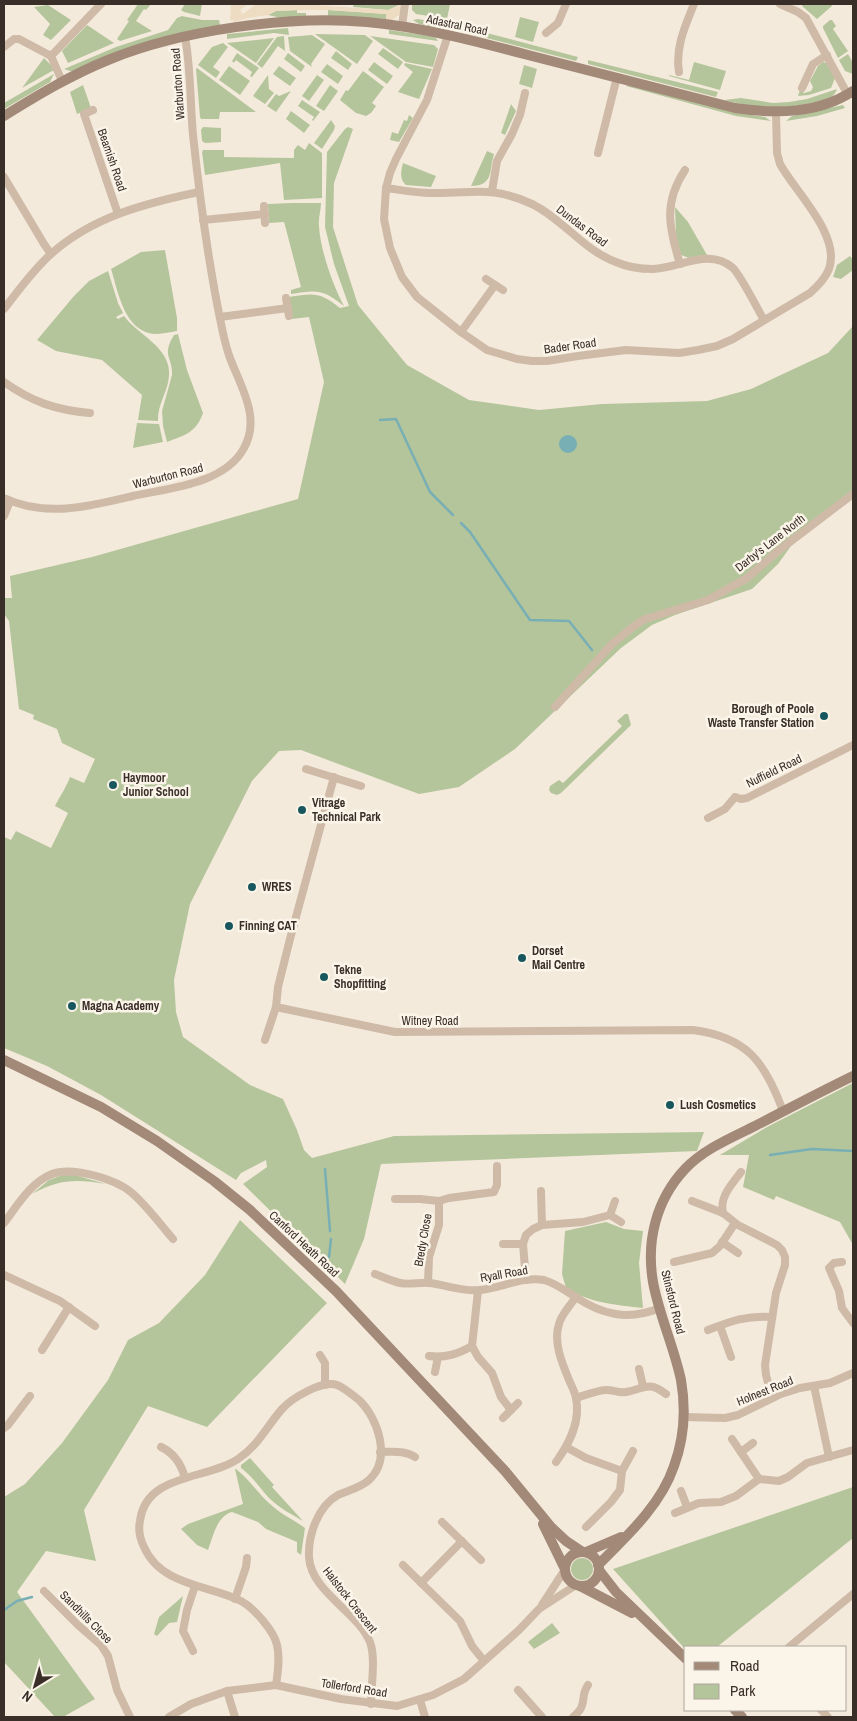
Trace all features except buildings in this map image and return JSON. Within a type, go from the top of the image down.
[{"type":"street","points":[[51,56],[101,4]]},
{"type":"street","points":[[402,26],[405,4]]},
{"type":"street","points":[[546,33],[558,23],[566,4]]},
{"type":"street","points":[[679,72],[678,49],[694,4]]},
{"type":"street","points":[[780,4],[806,18],[851,93]]},
{"type":"street","name":"Adastral Road","points":[[4,116],[62,81],[110,59],[151,45],[239,28],[315,20],[367,22],[402,26],[448,35],[735,108],[776,113],[807,109],[851,93]]},
{"type":"street","name":"Bader Road","points":[[448,35],[427,100],[396,159],[386,188],[384,219],[390,248],[396,265],[402,277],[417,297],[461,332],[488,350],[502,356],[547,361],[626,350],[679,353],[717,346],[733,339],[815,289],[826,276],[831,258],[830,245],[827,234],[780,164],[777,153],[776,113]]},
{"type":"street","name":"Warburton Road","points":[[4,516],[7,500],[30,507],[48,509],[91,506],[204,480],[219,473],[228,466],[244,448],[250,432],[251,421],[246,396],[227,349],[202,220],[185,37]]},
{"type":"street","points":[[4,48],[14,39],[19,39],[51,56],[62,81]]},
{"type":"street","points":[[802,88],[813,64],[827,55]]},
{"type":"street","points":[[598,153],[617,77]]},
{"type":"street","points":[[492,191],[497,162],[520,115],[525,93]]},
{"type":"street","points":[[75,117],[94,110]]},
{"type":"street","name":"Beamish Road","points":[[84,114],[118,214]]},
{"type":"street","points":[[680,264],[670,232],[670,208],[676,183],[685,170]]},
{"type":"street","points":[[4,177],[51,254]]},
{"type":"street","name":"Dundas Road","points":[[386,188],[431,193],[492,191],[504,194],[544,211],[592,249],[616,262],[639,268],[653,269],[711,258],[722,261],[734,269],[764,320]]},
{"type":"street","points":[[4,309],[35,270],[51,254],[86,229],[118,214],[156,201],[199,192]]},
{"type":"street","points":[[202,220],[264,210],[265,223]]},
{"type":"street","points":[[486,279],[503,290]]},
{"type":"street","points":[[461,332],[495,285]]},
{"type":"street","points":[[286,298],[289,316]]},
{"type":"street","points":[[220,317],[288,308]]},
{"type":"street","points":[[4,382],[40,403],[70,411],[90,413]]},
{"type":"street","name":"Darby's Lane North","points":[[555,707],[612,644],[634,626],[645,619],[708,600],[747,578],[778,551],[853,494]]},
{"type":"street","name":"Nuffield Road","points":[[708,818],[725,809],[735,797],[747,798],[853,745]]},
{"type":"street","points":[[306,769],[361,786]]},
{"type":"street","points":[[265,1040],[276,1007],[278,987],[284,963],[334,777]]},
{"type":"street","name":"Witney Road","points":[[276,1007],[395,1032],[693,1030],[709,1032],[726,1036],[753,1056],[769,1078],[782,1111]]},
{"type":"street","name":"Canford Heath Road","points":[[4,1060],[60,1086],[109,1112],[157,1141],[214,1181],[250,1210],[336,1291],[505,1471],[535,1510],[557,1533],[584,1552]]},
{"type":"street","name":"Stinsford Road","points":[[599,1567],[627,1534],[644,1518],[656,1502],[666,1486],[679,1448],[683,1417],[680,1380],[653,1283],[650,1260],[651,1238],[663,1199],[685,1170],[700,1156],[724,1141],[853,1076]]},
{"type":"street","name":"Bredy Close","points":[[395,1199],[439,1201],[494,1192],[497,1185],[497,1166]]},
{"type":"street","points":[[4,1223],[32,1188],[40,1181],[52,1174],[75,1172],[87,1174],[125,1188],[136,1197],[173,1239]]},
{"type":"street","points":[[723,1213],[722,1204],[724,1198],[742,1172]]},
{"type":"street","points":[[541,1191],[542,1225]]},
{"type":"street","name":"Bredy Close","points":[[428,1283],[429,1258],[439,1225],[439,1201]]},
{"type":"street","points":[[610,1215],[615,1201]]},
{"type":"street","points":[[692,1201],[723,1213],[747,1231],[777,1245],[785,1257],[785,1265],[776,1293],[765,1365],[772,1398]]},
{"type":"street","points":[[526,1280],[523,1244],[526,1235],[532,1229],[542,1225],[583,1222],[610,1215],[620,1222]]},
{"type":"street","points":[[674,1262],[712,1253],[735,1223]]},
{"type":"street","points":[[722,1242],[738,1252]]},
{"type":"street","points":[[503,1244],[523,1244]]},
{"type":"street","points":[[842,1262],[834,1262],[830,1268],[839,1290],[842,1308],[853,1323]]},
{"type":"street","points":[[4,1274],[69,1307],[95,1326]]},
{"type":"street","name":"Ryall Road","points":[[374,1274],[400,1283],[428,1283],[478,1291],[526,1280],[542,1280],[555,1284],[575,1298],[607,1313],[620,1316],[647,1313],[660,1308]]},
{"type":"street","points":[[478,1291],[472,1346],[478,1357],[492,1373],[501,1397],[511,1410]]},
{"type":"street","points":[[556,1462],[574,1431],[576,1419],[576,1398],[558,1350],[557,1334],[559,1322],[575,1298]]},
{"type":"street","points":[[42,1350],[69,1307]]},
{"type":"street","points":[[708,1330],[750,1316],[772,1317]]},
{"type":"street","points":[[720,1326],[732,1357]]},
{"type":"street","points":[[429,1356],[450,1356],[472,1346]]},
{"type":"street","points":[[276,1685],[277,1643],[256,1613],[244,1603],[195,1586],[168,1573],[155,1564],[142,1544],[139,1531],[142,1510],[149,1498],[160,1488],[184,1478],[221,1468],[234,1461],[248,1452],[283,1408],[310,1390],[325,1385],[325,1363],[320,1355]]},
{"type":"street","points":[[435,1372],[438,1357]]},
{"type":"street","points":[[640,1369],[643,1386]]},
{"type":"street","name":"Holnest Road","points":[[683,1417],[725,1418],[738,1415],[772,1398],[830,1383],[853,1373]]},
{"type":"street","name":"Halstock Crescent","points":[[325,1385],[335,1384],[349,1392],[363,1404],[372,1416],[380,1435],[379,1463],[372,1478],[364,1484],[331,1500],[320,1514],[313,1529],[309,1551],[309,1558],[316,1577],[362,1629],[369,1642],[372,1658],[371,1704]]},
{"type":"street","points":[[576,1398],[606,1390],[628,1392],[643,1386],[658,1388],[666,1394]]},
{"type":"street","points":[[814,1386],[829,1457]]},
{"type":"street","points":[[4,1428],[30,1396]]},
{"type":"street","points":[[503,1418],[518,1403]]},
{"type":"street","points":[[732,1439],[759,1480]]},
{"type":"street","points":[[741,1452],[753,1443]]},
{"type":"street","points":[[160,1447],[170,1451],[181,1465],[184,1478]]},
{"type":"street","points":[[566,1447],[586,1458],[622,1471]]},
{"type":"street","points":[[675,1513],[687,1507],[711,1501],[721,1502],[736,1496],[759,1480],[779,1480],[788,1477],[807,1463],[853,1450]]},
{"type":"street","points":[[586,1527],[620,1490],[622,1471],[633,1451]]},
{"type":"street","points":[[380,1452],[403,1452],[415,1457]]},
{"type":"street","points":[[682,1491],[687,1507]]},
{"type":"street","name":"Canford Heath Road","points":[[535,1510],[564,1569]]},
{"type":"street","points":[[442,1522],[481,1560]]},
{"type":"street","name":"Stinsford Road","points":[[584,1552],[615,1541],[627,1534]]},
{"type":"street","points":[[421,1583],[462,1542]]},
{"type":"street","points":[[650,1624],[635,1614],[568,1580],[564,1569],[566,1562],[572,1554],[584,1552],[594,1556],[616,1592],[650,1624],[684,1657]]},
{"type":"street","points":[[235,1599],[246,1567],[247,1558]]},
{"type":"street","points":[[404,1565],[460,1621],[472,1646],[484,1661]]},
{"type":"street","points":[[578,1585],[590,1584],[598,1575],[599,1567]]},
{"type":"street","name":"Tollerford Road","points":[[539,1609],[564,1569]]},
{"type":"street","name":"Tollerford Road","points":[[169,1717],[191,1704],[227,1691],[276,1685],[341,1700],[371,1704],[397,1706],[420,1700],[454,1685],[484,1661],[539,1609],[578,1585]]},
{"type":"street","points":[[193,1651],[183,1632],[187,1610],[195,1586]]},
{"type":"street","name":"Sandhills Close","points":[[44,1591],[101,1645],[108,1656],[117,1690],[130,1717]]},
{"type":"street","points":[[790,1646],[853,1594]]},
{"type":"street","points":[[573,1717],[583,1707],[584,1689],[588,1684]]},
{"type":"street","points":[[518,1690],[542,1717]]},
{"type":"street","points":[[227,1691],[235,1717]]},
{"type":"street","points":[[420,1700],[425,1717]]},
{"type":"green space","points":[[138,4],[151,4],[146,10],[144,9],[136,21],[152,31],[120,41],[117,39]]},
{"type":"green space","points":[[185,4],[202,4],[200,16],[181,10]]},
{"type":"green space","points":[[354,4],[399,5],[388,10],[353,7]]},
{"type":"green space","points":[[412,4],[450,4],[447,19],[416,14],[412,10]]},
{"type":"green space","points":[[803,4],[832,4],[832,6],[817,19],[802,6]]},
{"type":"green space","points":[[48,5],[71,20],[51,40],[43,35],[50,24],[34,7]]},
{"type":"green space","points":[[297,10],[297,13],[306,13],[306,17],[282,18],[268,15],[276,11]]},
{"type":"green space","points":[[328,10],[387,14],[386,19],[328,16]]},
{"type":"green space","points":[[182,16],[202,20],[219,20],[220,25],[73,71],[64,69],[116,47],[168,30],[177,18]]},
{"type":"green space","points":[[520,17],[539,22],[533,42],[515,37]]},
{"type":"green space","points":[[418,19],[483,32],[578,57],[576,61],[463,32],[419,24],[413,20]]},
{"type":"green space","points":[[830,20],[836,26],[833,29],[848,51],[838,58],[823,28]]},
{"type":"green space","points":[[87,25],[114,43],[68,63],[62,51]]},
{"type":"green space","points":[[288,28],[289,35],[274,33],[227,39],[227,34]]},
{"type":"green space","points":[[389,30],[431,36],[438,41],[389,34]]},
{"type":"green space","points":[[315,34],[365,35],[373,41],[357,64]]},
{"type":"green space","points":[[312,35],[325,44],[311,64],[312,67],[290,51],[288,37]]},
{"type":"green space","points":[[284,36],[285,51],[278,46],[262,68],[257,64],[277,37]]},
{"type":"green space","points":[[370,36],[434,45],[438,49],[433,67],[406,62]]},
{"type":"green space","points":[[274,38],[256,63],[227,43]]},
{"type":"green space","points":[[223,43],[228,47],[213,67],[220,72],[216,78],[198,65],[212,47]]},
{"type":"green space","points":[[383,48],[403,62],[398,69],[378,54]]},
{"type":"green space","points":[[336,51],[352,64],[348,70],[331,58]]},
{"type":"green space","points":[[237,53],[259,68],[252,77],[250,76],[252,72],[236,60],[234,63],[232,61]]},
{"type":"green space","points":[[288,53],[305,66],[301,72],[284,59]]},
{"type":"green space","points":[[848,54],[853,63],[853,74],[845,71],[839,60]]},
{"type":"green space","points":[[44,58],[54,70],[22,88]]},
{"type":"green space","points":[[588,60],[718,92],[716,97],[588,64]]},
{"type":"green space","points":[[374,62],[393,76],[387,84],[368,70]]},
{"type":"green space","points":[[694,62],[726,71],[720,90],[669,76],[689,80]]},
{"type":"green space","points":[[823,62],[827,63],[835,78],[831,88],[809,95],[798,96],[800,90],[804,93],[811,91],[813,87],[810,81],[818,66]]},
{"type":"green space","points":[[405,63],[432,69],[419,99],[398,92],[413,72],[404,65]]},
{"type":"green space","points":[[327,64],[343,76],[338,84],[321,72]]},
{"type":"green space","points":[[524,65],[537,69],[532,88],[519,84]]},
{"type":"green space","points":[[229,66],[250,81],[240,95],[219,80]]},
{"type":"green space","points":[[279,66],[296,78],[290,86],[273,74]]},
{"type":"green space","points":[[197,68],[256,112],[220,112],[219,119],[201,119]]},
{"type":"green space","points":[[363,71],[384,87],[372,103],[376,106],[366,116],[356,113],[340,100],[346,90],[348,91]]},
{"type":"green space","points":[[54,74],[50,82],[4,109],[4,103]]},
{"type":"green space","points":[[268,75],[269,89],[274,93],[265,104],[253,96]]},
{"type":"green space","points":[[317,75],[324,80],[309,101],[302,96]]},
{"type":"green space","points":[[83,85],[91,108],[77,114],[70,92]]},
{"type":"green space","points":[[330,85],[338,91],[324,111],[316,106]]},
{"type":"green space","points":[[626,86],[738,113],[765,117],[771,121],[736,116]]},
{"type":"green space","points":[[837,89],[834,95],[822,101],[804,105],[758,106],[724,100],[741,98],[773,103],[789,102],[807,99]]},
{"type":"green space","points":[[291,91],[276,112],[267,106],[276,94],[279,96]]},
{"type":"green space","points":[[302,100],[320,112],[313,121],[314,117],[298,106]]},
{"type":"green space","points":[[511,104],[516,111],[505,135],[501,133]]},
{"type":"green space","points":[[843,105],[845,108],[817,116],[786,121],[792,116]]},
{"type":"green space","points":[[291,111],[310,125],[304,133],[286,119]]},
{"type":"green space","points":[[409,115],[413,118],[399,142],[390,140],[392,132],[398,134],[404,120],[407,121]]},
{"type":"green space","points":[[331,120],[335,126],[334,130],[322,149],[314,143]]},
{"type":"green space","points":[[203,127],[221,128],[221,142],[205,143],[202,141],[201,130]]},
{"type":"green space","points":[[348,127],[353,129],[334,183],[333,227],[358,305],[407,365],[469,400],[539,410],[602,404],[707,401],[751,389],[828,353],[853,326],[853,494],[799,535],[778,564],[752,589],[675,615],[652,625],[621,648],[515,749],[459,787],[419,794],[301,750],[279,751],[252,781],[190,904],[174,980],[176,1012],[183,1037],[250,1085],[283,1099],[304,1150],[312,1158],[394,1136],[704,1132],[697,1151],[381,1164],[364,1239],[345,1284],[243,1184],[267,1167],[266,1160],[241,1173],[236,1180],[101,1095],[47,1066],[4,1048],[4,837],[11,840],[16,831],[51,848],[68,813],[55,806],[70,777],[84,783],[95,759],[62,743],[57,729],[33,719],[34,715],[19,709],[9,621],[4,614],[4,598],[12,598],[10,576],[92,557],[298,499],[324,382],[309,317],[292,319],[289,297],[316,295],[322,296],[340,308],[349,306],[334,264],[325,227],[327,152]]},
{"type":"green space","points":[[309,143],[322,153],[322,198],[284,200],[280,163],[205,175],[203,150],[224,150],[224,157],[294,158],[294,150],[298,145],[305,150]]},
{"type":"green space","points":[[487,151],[494,154],[489,176],[484,183],[471,186]]},
{"type":"green space","points":[[403,163],[436,176],[431,187],[406,185],[401,178]]},
{"type":"green space","points":[[321,203],[319,223],[324,256],[344,306],[330,296],[319,292],[291,294],[291,290],[301,287],[284,222],[269,223],[268,204]]},
{"type":"green space","points":[[675,207],[688,222],[707,255],[689,258],[681,255],[676,236]]},
{"type":"green space","points":[[165,250],[177,318],[177,331],[154,334],[136,326],[129,318],[124,309],[111,269],[141,252]]},
{"type":"green space","points":[[850,256],[853,260],[853,270],[841,279],[833,277],[837,265]]},
{"type":"green space","points":[[108,271],[123,313],[116,317],[118,319],[124,316],[160,350],[169,366],[168,382],[159,409],[158,421],[138,420],[142,395],[102,360],[56,351],[37,340],[89,281]]},
{"type":"green space","points":[[178,334],[187,370],[203,413],[193,429],[167,442],[162,411],[172,375],[168,348],[174,335]]},
{"type":"green space","points":[[137,423],[159,424],[163,442],[133,448]]},
{"type":"green space","points":[[625,714],[628,714],[631,725],[561,793],[557,795],[551,793],[549,790],[550,786],[559,780],[563,783],[622,726],[617,721]]},
{"type":"green space","points":[[853,1083],[853,1245],[840,1222],[776,1196],[774,1200],[743,1187],[749,1155],[720,1155],[767,1127]]},
{"type":"green space","points":[[65,1174],[106,1184],[86,1181],[59,1183],[32,1194],[49,1180]]},
{"type":"green space","points":[[240,1220],[327,1303],[207,1427],[148,1406],[84,1510],[96,1561],[46,1551],[17,1592],[95,1699],[63,1717],[55,1717],[4,1662],[4,1497],[25,1484],[62,1443],[108,1380],[128,1340],[159,1323],[205,1275]]},
{"type":"green space","points":[[606,1222],[624,1229],[643,1231],[639,1263],[643,1308],[594,1300],[566,1288],[562,1274],[565,1231]]},
{"type":"green space","points":[[250,1458],[274,1485],[272,1487],[303,1521],[273,1502],[241,1468],[241,1465]]},
{"type":"green space","points":[[235,1469],[273,1507],[305,1528],[301,1555],[297,1552],[297,1542],[266,1529],[258,1522],[232,1512],[219,1522],[208,1550],[197,1545],[181,1529],[188,1524],[243,1504]]},
{"type":"green space","points":[[853,1487],[853,1538],[718,1646],[684,1646],[684,1648],[613,1569]]},
{"type":"green space","points":[[582,1558],[592,1565],[593,1569],[586,1579],[582,1580],[572,1573],[571,1569],[578,1559]]},
{"type":"green space","points":[[183,1596],[177,1622],[169,1623],[157,1636],[154,1634],[159,1617]]},
{"type":"green space","points":[[552,1623],[560,1633],[534,1649],[528,1642]]},
{"type":"shaded area","points":[[231,4],[248,4],[240,10],[243,14],[256,4],[264,4],[266,6],[268,4],[300,4],[388,10],[403,4],[399,15],[392,20],[386,19],[386,14],[302,10],[276,11],[268,15],[234,22],[230,20]]},
{"type":"water","points":[[564,435],[572,435],[577,440],[575,451],[564,453],[559,448],[559,440]]},
{"type":"waterway","points":[[380,420],[396,419],[430,492],[453,515]]},
{"type":"waterway","points":[[461,523],[470,532],[530,620],[569,621],[592,650]]},
{"type":"waterway","points":[[770,1155],[812,1149],[853,1151]]},
{"type":"waterway","points":[[325,1169],[330,1231]]},
{"type":"waterway","points":[[329,1257],[331,1239]]},
{"type":"waterway","points":[[4,1610],[17,1601],[32,1597]]},
{"type":"place","name":"Borough of Poole Waste Transfer Station","points":[[824,716]]},
{"type":"place","name":"Haymoor Junior School","points":[[113,785]]},
{"type":"place","name":"Vitrage Technical Park","points":[[302,810]]},
{"type":"place","name":"WRES","points":[[252,887]]},
{"type":"place","name":"Finning CAT","points":[[229,926]]},
{"type":"place","name":"Dorset Mail Centre","points":[[522,958]]},
{"type":"place","name":"Tekne Shopfitting","points":[[324,977]]},
{"type":"place","name":"Magna Academy","points":[[72,1006]]},
{"type":"place","name":"Lush Cosmetics","points":[[670,1105]]}]
